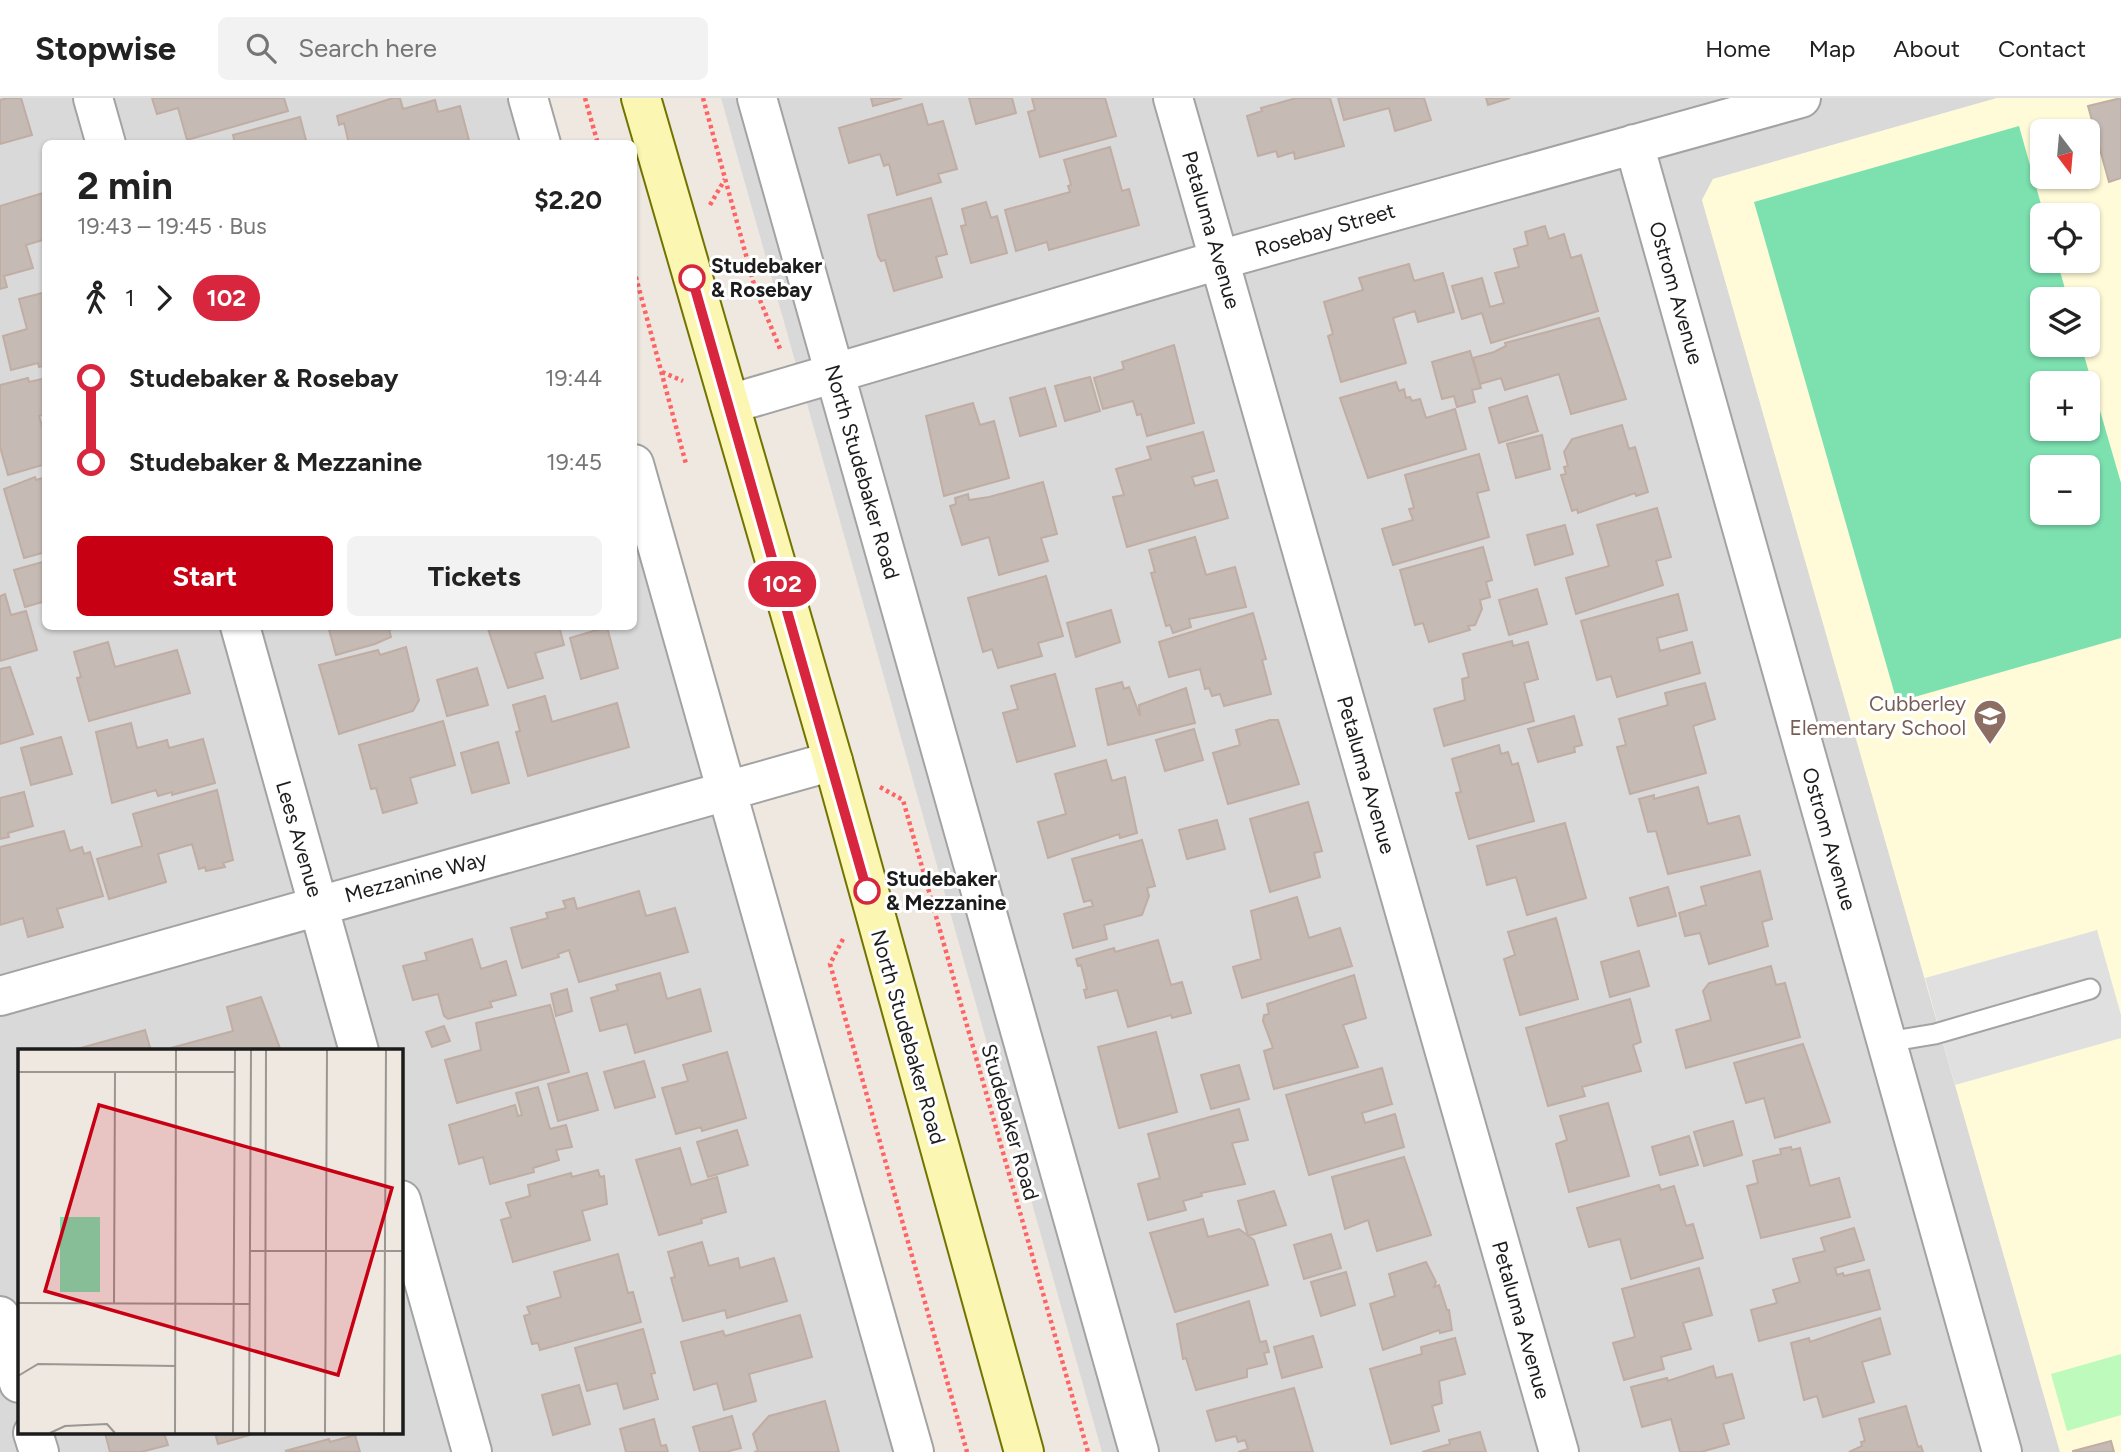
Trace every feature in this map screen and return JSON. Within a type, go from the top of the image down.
[{"type":"main road","name":"North Studebaker Road","points":[[641,98],[833,761],[1024,1452]]},
{"type":"street","points":[[93,98],[105,140]]},
{"type":"street","points":[[528,98],[540,140]]},
{"type":"street","name":"North Studebaker Road","points":[[757,98],[1139,1452]]},
{"type":"street","name":"Petaluma Avenue","points":[[1173,98],[1559,1452]]},
{"type":"street","name":"Rosebay Street","points":[[730,404],[1219,260],[1801,98]]},
{"type":"street","name":"Ostrom Avenue","points":[[1634,144],[2002,1452]]},
{"type":"street","points":[[637,474],[914,1452]]},
{"type":"street","name":"Lees Avenue","points":[[241,630],[358,1049]]},
{"type":"street","name":"Mezzanine Way","points":[[0,996],[317,904],[833,761]]},
{"type":"street","points":[[402,1204],[472,1452]]},
{"type":"street","points":[[0,1316],[18,1380]]},
{"type":"street","points":[[33,1434],[39,1452]]},
{"type":"lane","points":[[1887,1042],[1935,1034],[2090,989]]},
{"type":"path","points":[[585,98],[597,140]]},
{"type":"path","points":[[703,98],[755,288],[795,386]]},
{"type":"path","points":[[637,281],[686,464]]},
{"type":"path","name":"Studebaker Road","points":[[903,800],[1088,1452]]},
{"type":"path","points":[[830,964],[967,1452]]},
{"type":"shaded area","points":[[0,98],[515,98],[527,140],[42,140],[42,630],[637,630],[637,505],[920,1452],[0,1452]]},
{"type":"shaded area","points":[[721,98],[1997,98],[1713,179],[1702,200],[2060,1452],[1102,1452]]},
{"type":"shaded area","name":"Cubberley Elementary School","points":[[1997,98],[2121,98],[2121,1452],[2060,1452],[1702,200],[1713,179]]},
{"type":"shaded area","points":[[2097,930],[2121,1015],[2121,1038],[1955,1085],[1925,978]]},
{"type":"green space","points":[[2019,126],[2030,165],[2030,189],[2037,189],[2041,203],[2030,203],[2030,273],[2060,273],[2065,287],[2030,287],[2030,357],[2084,357],[2089,371],[2030,371],[2030,441],[2100,441],[2100,411],[2121,483],[2121,638],[1897,702],[1754,202]]},
{"type":"green space","points":[[2121,1354],[2121,1415],[2067,1431],[2051,1374]]},
{"type":"building","points":[[21,98],[32,135],[0,144],[0,100]]},
{"type":"building","points":[[152,98],[284,98],[288,111],[187,140],[178,108],[157,114]]},
{"type":"building","points":[[393,98],[400,98],[403,109],[435,100],[438,112],[460,106],[469,140],[348,140],[344,123],[339,125],[337,116]]},
{"type":"building","points":[[871,98],[902,98],[873,106]]},
{"type":"building","points":[[969,98],[1012,98],[1016,113],[976,124]]},
{"type":"building","points":[[1032,98],[1105,98],[1116,136],[1040,157],[1028,112],[1035,110]]},
{"type":"building","points":[[1296,98],[1330,98],[1344,146],[1295,159],[1294,152],[1278,157],[1276,151],[1258,156],[1247,116],[1262,111],[1261,108]]},
{"type":"building","points":[[1338,98],[1424,98],[1431,120],[1395,131],[1389,108],[1344,120]]},
{"type":"building","points":[[1486,98],[1510,98],[1488,105]]},
{"type":"building","points":[[2121,98],[2121,178],[2109,182],[2100,149],[2100,119],[2092,119],[2088,106]]},
{"type":"building","points":[[922,104],[928,125],[943,121],[957,169],[938,174],[941,182],[897,195],[889,164],[884,166],[880,154],[849,163],[839,128]]},
{"type":"building","points":[[300,117],[306,140],[234,140],[233,135]]},
{"type":"building","points":[[1110,147],[1122,191],[1129,189],[1139,225],[1049,250],[1047,242],[1016,251],[1005,210],[1070,192],[1068,186],[1071,185],[1064,160]]},
{"type":"building","points":[[42,193],[42,240],[26,245],[33,268],[4,276],[7,287],[0,289],[0,206]]},
{"type":"building","points":[[931,198],[947,254],[936,257],[942,277],[894,291],[885,260],[881,261],[878,256],[868,215]]},
{"type":"building","points":[[986,202],[991,218],[997,216],[1007,253],[971,263],[961,226],[966,225],[962,209]]},
{"type":"building","points":[[1545,226],[1549,239],[1564,234],[1571,258],[1581,255],[1598,311],[1491,343],[1482,313],[1462,319],[1452,286],[1482,278],[1490,307],[1504,303],[1495,273],[1519,267],[1514,249],[1528,245],[1525,232]]},
{"type":"building","points":[[1409,264],[1414,281],[1443,273],[1454,312],[1418,322],[1415,311],[1393,318],[1406,363],[1341,382],[1328,336],[1333,334],[1324,302],[1363,290],[1359,278]]},
{"type":"building","points":[[42,293],[42,366],[39,367],[38,363],[11,370],[3,336],[27,329],[19,299]]},
{"type":"building","points":[[1599,318],[1626,399],[1571,414],[1559,374],[1505,390],[1501,378],[1480,384],[1473,358],[1494,352],[1506,346],[1505,343]]},
{"type":"building","points":[[1174,345],[1194,423],[1147,436],[1141,414],[1137,415],[1133,401],[1103,409],[1094,378],[1124,369],[1122,362]]},
{"type":"building","points":[[1470,351],[1481,388],[1472,390],[1475,402],[1457,407],[1454,396],[1442,399],[1432,362]]},
{"type":"building","points":[[1090,377],[1100,411],[1065,421],[1055,386]]},
{"type":"building","points":[[28,378],[29,382],[42,379],[42,415],[39,416],[42,426],[42,465],[8,475],[0,447],[0,385]]},
{"type":"building","points":[[1396,382],[1399,391],[1404,389],[1406,398],[1410,397],[1412,401],[1420,399],[1426,418],[1455,409],[1466,449],[1368,478],[1340,398]]},
{"type":"building","points":[[1045,388],[1056,426],[1020,436],[1010,398]]},
{"type":"building","points":[[1527,396],[1538,431],[1499,443],[1489,408]]},
{"type":"building","points":[[973,403],[980,425],[994,421],[1009,478],[944,496],[926,416]]},
{"type":"building","points":[[1622,425],[1629,449],[1635,447],[1648,492],[1636,496],[1635,493],[1578,513],[1577,509],[1572,511],[1561,475],[1566,474],[1564,467],[1568,466],[1564,452],[1572,439]]},
{"type":"building","points":[[1203,432],[1214,471],[1192,477],[1195,486],[1217,480],[1228,518],[1127,547],[1113,497],[1124,495],[1116,469],[1151,459],[1147,447]]},
{"type":"building","points":[[1542,435],[1550,469],[1516,478],[1507,444]]},
{"type":"building","points":[[1479,454],[1489,490],[1477,493],[1489,537],[1393,565],[1382,529],[1413,520],[1409,509],[1414,508],[1405,475]]},
{"type":"building","points":[[35,477],[36,480],[42,478],[42,553],[24,558],[4,489]]},
{"type":"building","points":[[1043,482],[1057,534],[1041,538],[1048,561],[999,575],[989,537],[962,545],[950,506],[956,504],[955,498],[968,494],[969,500],[989,497]]},
{"type":"building","points":[[1657,508],[1671,557],[1656,561],[1663,585],[1576,614],[1566,578],[1609,566],[1597,525]]},
{"type":"building","points":[[1565,525],[1573,554],[1535,565],[1527,535]]},
{"type":"building","points":[[1195,537],[1206,575],[1235,567],[1246,607],[1189,619],[1191,627],[1173,633],[1170,625],[1166,626],[1151,573],[1155,572],[1149,550]]},
{"type":"building","points":[[1483,547],[1492,580],[1486,582],[1490,597],[1480,600],[1482,609],[1475,625],[1468,626],[1470,630],[1429,642],[1423,623],[1415,625],[1400,570]]},
{"type":"building","points":[[42,562],[42,602],[25,607],[14,570]]},
{"type":"building","points":[[1046,576],[1063,636],[1038,643],[1042,656],[998,668],[992,649],[983,652],[968,598]]},
{"type":"building","points":[[1537,589],[1547,624],[1509,635],[1499,600]]},
{"type":"building","points":[[5,594],[11,615],[26,611],[37,650],[0,661],[0,596]]},
{"type":"building","points":[[1678,594],[1687,630],[1657,638],[1660,651],[1692,642],[1700,673],[1617,697],[1611,676],[1597,680],[1581,621]]},
{"type":"building","points":[[1111,610],[1120,642],[1076,657],[1067,623]]},
{"type":"building","points":[[1253,613],[1266,659],[1262,660],[1271,694],[1224,706],[1220,694],[1212,696],[1209,688],[1205,689],[1200,669],[1169,677],[1159,642]]},
{"type":"building","points":[[329,630],[389,630],[391,637],[336,655]]},
{"type":"building","points":[[488,630],[560,630],[564,645],[535,653],[543,678],[508,688]]},
{"type":"building","points":[[597,630],[608,630],[618,668],[581,679],[570,638]]},
{"type":"building","points":[[1512,641],[1513,646],[1528,642],[1538,679],[1524,683],[1534,721],[1444,746],[1434,709],[1465,700],[1462,679],[1469,677],[1463,654]]},
{"type":"building","points":[[108,642],[115,667],[177,650],[190,693],[89,721],[77,678],[81,677],[74,652]]},
{"type":"building","points":[[406,647],[419,700],[413,711],[339,734],[319,665],[378,650],[380,655]]},
{"type":"building","points":[[10,667],[33,734],[0,744],[0,669]]},
{"type":"building","points":[[477,668],[488,705],[447,716],[437,680]]},
{"type":"building","points":[[1055,674],[1075,746],[1017,762],[1003,713],[1018,709],[1011,686]]},
{"type":"building","points":[[1122,682],[1124,689],[1129,687],[1140,716],[1139,705],[1186,688],[1195,723],[1108,745],[1096,689]]},
{"type":"building","points":[[1705,683],[1715,719],[1693,726],[1706,773],[1630,794],[1617,747],[1626,745],[1619,719],[1668,705],[1665,693]]},
{"type":"building","points":[[545,696],[552,722],[617,703],[629,747],[528,776],[516,732],[520,731],[513,705]]},
{"type":"building","points":[[1574,716],[1582,745],[1574,747],[1575,752],[1538,762],[1528,729]]},
{"type":"building","points":[[1278,720],[1299,784],[1228,804],[1213,753],[1240,745],[1236,730]]},
{"type":"building","points":[[443,721],[455,765],[410,778],[417,803],[383,813],[376,788],[371,789],[359,745]]},
{"type":"building","points":[[131,723],[137,748],[167,740],[169,748],[203,739],[215,783],[172,795],[172,792],[158,796],[156,790],[112,803],[96,732]]},
{"type":"building","points":[[1194,729],[1203,760],[1165,771],[1156,740]]},
{"type":"building","points":[[61,737],[72,774],[31,785],[21,748]]},
{"type":"building","points":[[498,742],[509,783],[472,793],[461,753]]},
{"type":"building","points":[[1499,745],[1501,754],[1508,752],[1512,765],[1518,763],[1534,821],[1469,839],[1456,793],[1461,792],[1452,759]]},
{"type":"building","points":[[1106,760],[1112,781],[1125,777],[1137,833],[1120,838],[1119,834],[1048,858],[1038,822],[1066,814],[1055,774]]},
{"type":"building","points":[[1698,787],[1708,824],[1739,816],[1750,855],[1668,874],[1656,831],[1648,832],[1639,799],[1654,795],[1654,799]]},
{"type":"building","points":[[217,790],[233,860],[223,863],[225,867],[206,871],[205,867],[199,869],[192,844],[158,854],[166,882],[109,899],[97,859],[142,846],[133,814]]},
{"type":"building","points":[[24,792],[33,826],[8,833],[9,837],[0,839],[0,798]]},
{"type":"building","points":[[1308,802],[1322,851],[1314,853],[1320,877],[1270,892],[1250,819]]},
{"type":"building","points":[[1217,820],[1225,849],[1187,859],[1179,830]]},
{"type":"building","points":[[1565,823],[1586,898],[1527,915],[1516,877],[1487,885],[1477,846]]},
{"type":"building","points":[[64,831],[70,851],[82,847],[84,854],[90,852],[103,896],[57,909],[63,927],[28,937],[23,918],[0,925],[0,847]]},
{"type":"building","points":[[1142,840],[1155,886],[1147,888],[1149,896],[1142,915],[1104,925],[1107,939],[1073,948],[1064,914],[1093,906],[1091,900],[1084,902],[1072,859]]},
{"type":"building","points":[[1760,871],[1772,919],[1762,922],[1768,946],[1709,964],[1700,933],[1685,936],[1679,913],[1706,905],[1701,887]]},
{"type":"building","points":[[1668,887],[1676,916],[1638,926],[1630,898]]},
{"type":"building","points":[[639,891],[646,916],[675,908],[688,952],[579,982],[569,950],[558,954],[559,957],[522,968],[511,928],[548,918],[546,913],[566,908],[563,901],[574,898],[577,909]]},
{"type":"building","points":[[1297,897],[1309,938],[1340,928],[1352,966],[1242,998],[1233,967],[1261,959],[1251,911]]},
{"type":"building","points":[[1556,918],[1578,999],[1520,1015],[1504,959],[1515,955],[1508,932]]},
{"type":"building","points":[[472,939],[481,969],[506,961],[516,995],[490,1002],[492,1007],[448,1019],[444,1016],[438,994],[413,1000],[403,966],[427,960],[425,953]]},
{"type":"building","points":[[1158,940],[1171,985],[1182,982],[1191,1013],[1172,1018],[1171,1015],[1128,1027],[1117,990],[1086,998],[1084,990],[1087,989],[1081,965],[1078,966],[1076,959],[1114,948],[1115,952]]},
{"type":"building","points":[[1639,951],[1649,986],[1610,997],[1601,962]]},
{"type":"building","points":[[1771,966],[1776,985],[1785,983],[1800,1037],[1686,1068],[1676,1030],[1711,1020],[1703,991],[1709,983]]},
{"type":"building","points":[[660,973],[667,999],[700,989],[711,1031],[635,1053],[627,1024],[600,1031],[591,998],[618,990],[616,985]]},
{"type":"building","points":[[1354,975],[1366,1018],[1343,1025],[1358,1067],[1274,1089],[1264,1051],[1273,1048],[1263,1021],[1264,1015],[1269,1014],[1267,1004]]},
{"type":"building","points":[[567,989],[572,1011],[556,1016],[551,994]]},
{"type":"building","points":[[261,997],[280,1049],[171,1049],[233,1031],[227,1007]]},
{"type":"building","points":[[1630,999],[1641,1042],[1633,1045],[1641,1071],[1582,1087],[1585,1096],[1548,1106],[1526,1028]]},
{"type":"building","points":[[550,1005],[569,1072],[457,1103],[445,1060],[481,1050],[476,1023]]},
{"type":"building","points":[[444,1026],[450,1041],[432,1047],[426,1032]]},
{"type":"building","points":[[145,1030],[150,1049],[77,1049]]},
{"type":"building","points":[[1156,1032],[1177,1112],[1119,1128],[1098,1047]]},
{"type":"building","points":[[1803,1044],[1830,1122],[1775,1138],[1764,1098],[1746,1103],[1734,1063]]},
{"type":"building","points":[[727,1052],[746,1118],[702,1131],[701,1127],[676,1134],[662,1088],[688,1081],[683,1065]]},
{"type":"building","points":[[644,1061],[655,1097],[615,1108],[604,1072]]},
{"type":"building","points":[[1239,1065],[1249,1099],[1211,1109],[1201,1075]]},
{"type":"building","points":[[1382,1068],[1392,1104],[1362,1113],[1365,1123],[1395,1114],[1404,1147],[1309,1175],[1286,1095]]},
{"type":"building","points":[[587,1073],[598,1110],[558,1121],[548,1084]]},
{"type":"building","points":[[538,1087],[550,1129],[566,1125],[572,1147],[556,1150],[559,1160],[533,1168],[534,1172],[490,1184],[483,1157],[459,1164],[449,1125],[515,1105],[518,1116],[522,1115],[516,1093]]},
{"type":"building","points":[[1608,1103],[1629,1176],[1569,1192],[1556,1144],[1567,1140],[1560,1116]]},
{"type":"building","points":[[1239,1109],[1248,1140],[1232,1143],[1245,1184],[1201,1193],[1202,1196],[1183,1201],[1186,1210],[1148,1220],[1138,1184],[1160,1178],[1148,1134]]},
{"type":"building","points":[[1733,1121],[1742,1155],[1704,1166],[1694,1132]]},
{"type":"building","points":[[737,1130],[748,1165],[708,1177],[697,1142]]},
{"type":"building","points":[[1689,1136],[1698,1165],[1660,1175],[1652,1147]]},
{"type":"building","points":[[1791,1147],[1792,1150],[1800,1148],[1810,1186],[1839,1178],[1850,1217],[1761,1238],[1747,1186],[1758,1183],[1753,1161],[1781,1154],[1780,1149]]},
{"type":"building","points":[[680,1148],[691,1185],[717,1177],[726,1212],[701,1219],[702,1223],[659,1235],[636,1160]]},
{"type":"building","points":[[1404,1157],[1431,1235],[1377,1251],[1368,1220],[1345,1229],[1332,1177]]},
{"type":"building","points":[[598,1170],[600,1177],[604,1176],[607,1204],[582,1211],[590,1240],[513,1262],[501,1220],[511,1217],[506,1203],[530,1196],[528,1185],[571,1173],[572,1177]]},
{"type":"building","points":[[1659,1185],[1661,1190],[1674,1186],[1686,1226],[1693,1224],[1703,1258],[1631,1279],[1620,1239],[1589,1247],[1577,1208]]},
{"type":"building","points":[[1274,1191],[1286,1225],[1248,1236],[1238,1201]]},
{"type":"building","points":[[1203,1219],[1208,1237],[1239,1229],[1254,1240],[1268,1285],[1175,1312],[1150,1233]]},
{"type":"building","points":[[1854,1228],[1864,1260],[1835,1268],[1837,1275],[1869,1270],[1880,1309],[1759,1341],[1751,1310],[1777,1303],[1773,1290],[1800,1282],[1793,1259],[1825,1251],[1821,1238]]},
{"type":"building","points":[[1331,1234],[1341,1268],[1304,1279],[1294,1245]]},
{"type":"building","points":[[702,1242],[709,1266],[738,1258],[740,1268],[774,1258],[787,1301],[727,1318],[725,1310],[683,1321],[671,1278],[675,1277],[668,1252]]},
{"type":"building","points":[[618,1254],[628,1293],[633,1292],[641,1322],[540,1350],[538,1343],[532,1344],[524,1316],[530,1314],[527,1307],[561,1297],[554,1272]]},
{"type":"building","points":[[1426,1262],[1436,1282],[1434,1287],[1439,1285],[1449,1310],[1452,1330],[1440,1333],[1439,1330],[1383,1350],[1370,1304],[1395,1296],[1389,1274]]},
{"type":"building","points":[[1699,1268],[1712,1315],[1683,1323],[1691,1349],[1661,1357],[1664,1369],[1624,1380],[1613,1343],[1635,1337],[1622,1289]]},
{"type":"building","points":[[1346,1272],[1355,1305],[1321,1316],[1311,1282]]},
{"type":"building","points":[[1249,1301],[1260,1342],[1266,1341],[1269,1352],[1264,1353],[1267,1364],[1247,1369],[1247,1377],[1196,1390],[1186,1358],[1183,1359],[1177,1324]]},
{"type":"building","points":[[800,1315],[812,1357],[749,1374],[756,1401],[724,1410],[717,1383],[694,1390],[681,1342],[723,1331],[725,1336]]},
{"type":"building","points":[[1880,1318],[1890,1354],[1862,1362],[1874,1402],[1823,1417],[1817,1396],[1804,1400],[1791,1343],[1809,1338],[1810,1342]]},
{"type":"building","points":[[643,1329],[655,1373],[651,1374],[658,1399],[624,1409],[617,1383],[587,1391],[575,1348]]},
{"type":"building","points":[[1313,1336],[1322,1367],[1282,1378],[1274,1347]]},
{"type":"building","points":[[1455,1338],[1465,1374],[1439,1381],[1442,1403],[1432,1406],[1439,1431],[1391,1444],[1370,1369],[1422,1354],[1421,1347]]},
{"type":"building","points":[[1713,1366],[1716,1378],[1732,1374],[1744,1418],[1723,1424],[1729,1444],[1701,1452],[1680,1452],[1671,1419],[1642,1427],[1631,1387],[1667,1378],[1668,1381]]},
{"type":"building","points":[[579,1385],[590,1424],[553,1435],[542,1395]]},
{"type":"building","points":[[1294,1388],[1313,1452],[1238,1452],[1248,1449],[1245,1440],[1238,1442],[1236,1436],[1216,1441],[1207,1411]]},
{"type":"building","points":[[825,1401],[839,1452],[754,1452],[758,1451],[753,1434],[769,1416]]},
{"type":"building","points":[[1906,1406],[1918,1447],[1921,1446],[1923,1452],[1849,1452],[1862,1446],[1861,1442],[1865,1441],[1859,1419]]},
{"type":"building","points":[[732,1416],[741,1448],[726,1452],[700,1452],[693,1427]]},
{"type":"building","points":[[654,1419],[661,1446],[666,1445],[668,1452],[626,1452],[620,1429]]},
{"type":"building","points":[[1480,1432],[1486,1452],[1422,1452],[1450,1444],[1449,1440]]},
{"type":"building","points":[[105,1434],[164,1434],[168,1445],[141,1452],[110,1452]]},
{"type":"building","points":[[215,1434],[253,1434],[218,1444]]},
{"type":"building","points":[[355,1435],[360,1452],[285,1451],[329,1439],[330,1442]]},
{"type":"building","points":[[2111,1441],[2114,1452],[2073,1452],[2073,1451]]},
{"type":"bus line","name":"102","points":[[692,278],[833,761],[867,891]]},
{"type":"place","name":"Studebaker & Rosebay","points":[[692,278]]},
{"type":"place","name":"Cubberley Elementary School","points":[[1990,746]]},
{"type":"place","name":"Studebaker & Mezzanine","points":[[867,891]]}]
